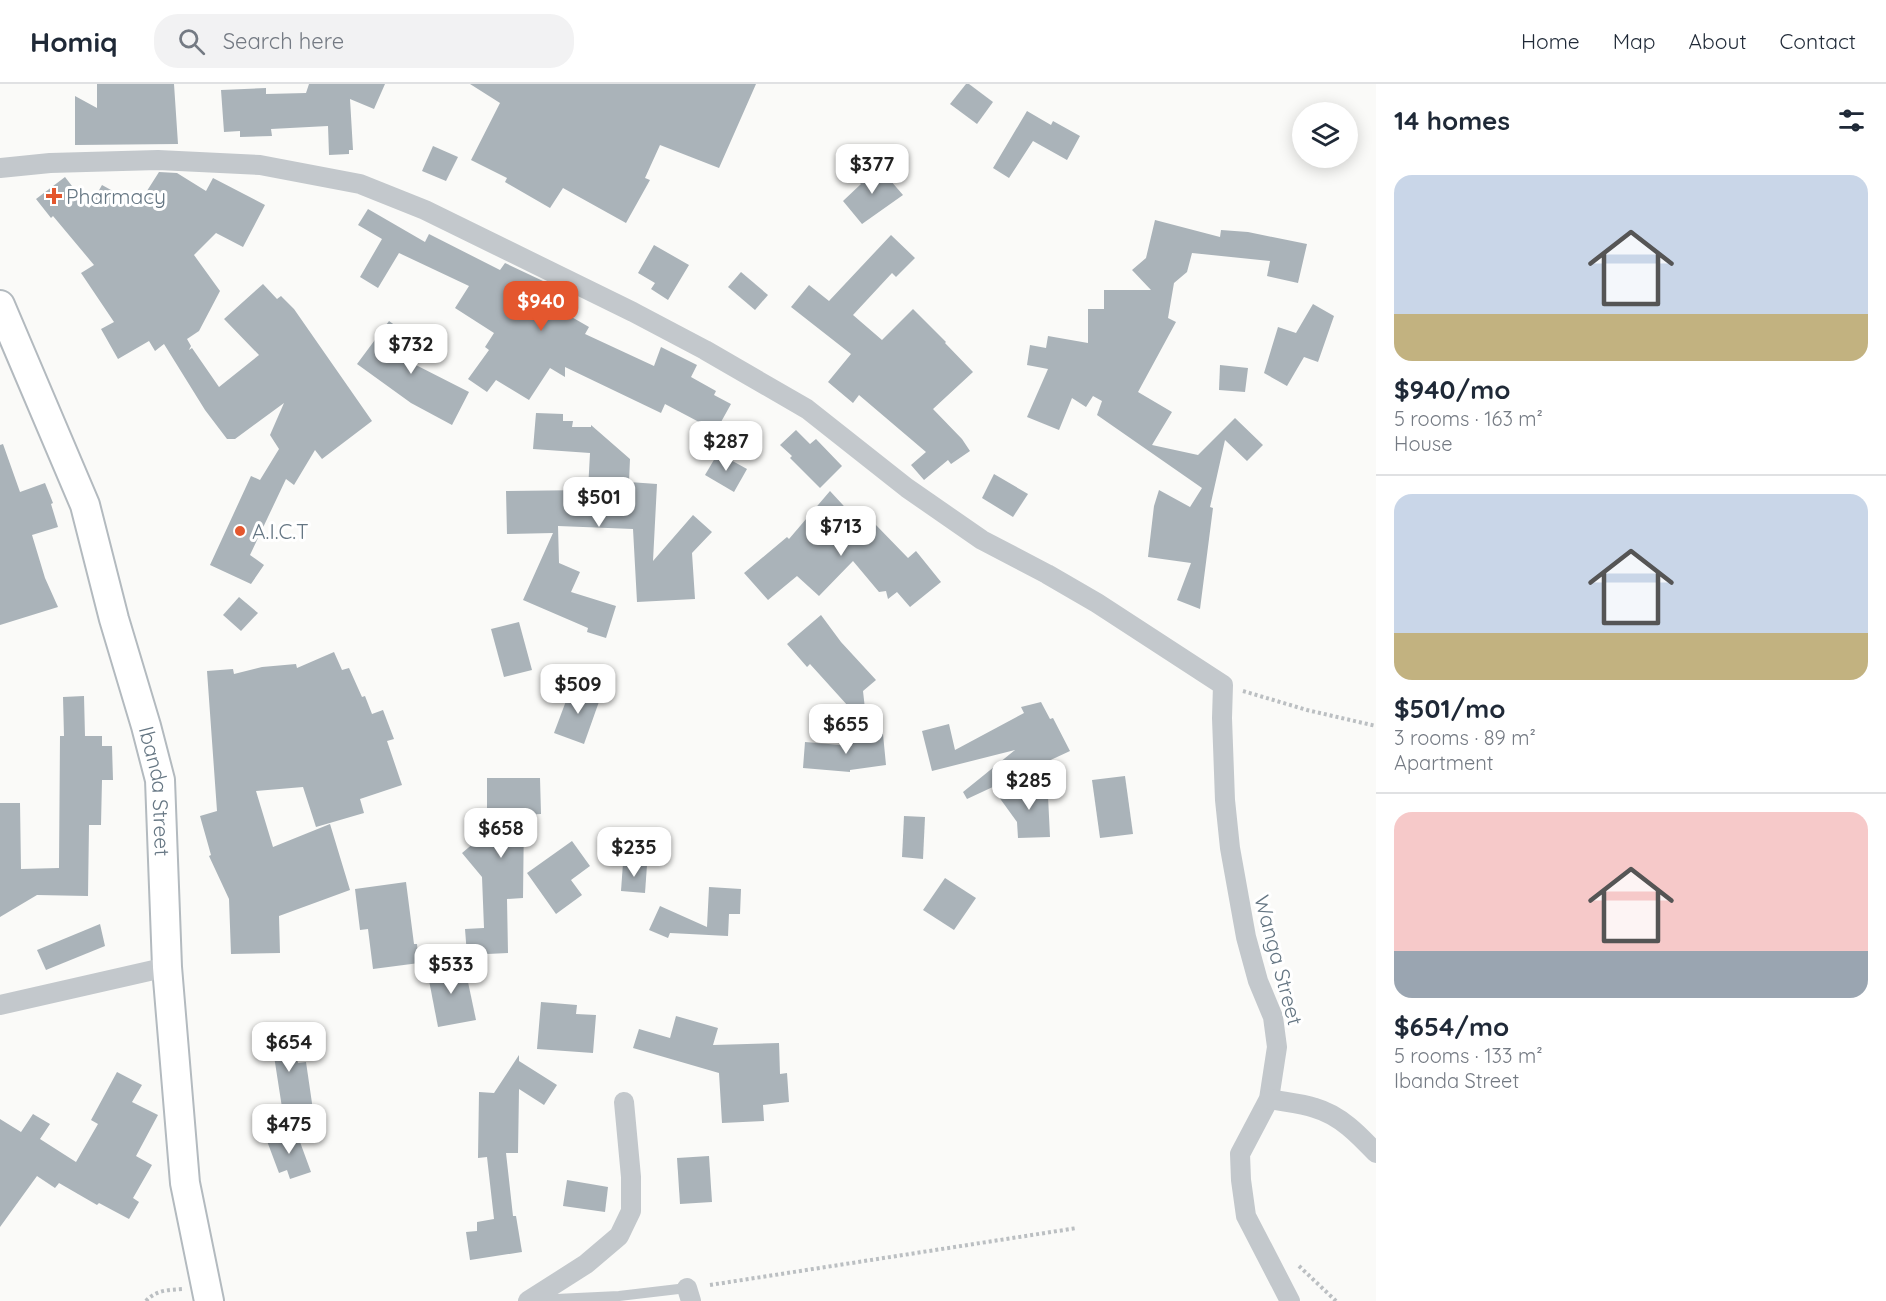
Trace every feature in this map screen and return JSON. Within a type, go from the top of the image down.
[{"type":"street","points":[[0,168],[50,163],[158,160],[260,165],[360,184],[425,210],[633,312],[705,350],[807,409],[907,488],[973,534],[1077,591],[1223,685]]},
{"type":"street","name":"Ibanda Street","points":[[0,305],[85,505],[114,619],[160,780],[167,967],[185,1183],[208,1295]]},
{"type":"street","name":"Wanga Street","points":[[1223,685],[1225,800],[1230,848],[1246,937],[1258,981],[1273,1017],[1276,1047],[1269,1099],[1240,1154],[1241,1180],[1246,1216],[1290,1301]]},
{"type":"street","points":[[0,1005],[167,967]]},
{"type":"street","points":[[1269,1099],[1316,1108],[1335,1117],[1357,1133],[1376,1153]]},
{"type":"street","points":[[528,1301],[586,1264],[619,1236],[631,1211],[632,1177],[624,1102]]},
{"type":"lane","points":[[528,1301],[689,1294]]},
{"type":"path","points":[[1223,685],[1307,710],[1376,726]]},
{"type":"path","points":[[689,1294],[1077,1228]]},
{"type":"path","points":[[146,1301],[163,1290],[196,1288],[208,1295]]},
{"type":"building","points":[[97,84],[174,84],[178,144],[75,145],[75,96],[97,108]]},
{"type":"building","points":[[309,84],[385,84],[374,109],[350,99],[353,150],[349,150],[349,154],[329,155],[328,126],[271,129],[272,136],[240,137],[240,131],[224,132],[221,90],[266,88],[266,94],[306,93]]},
{"type":"building","points":[[470,84],[756,84],[719,168],[660,145],[645,178],[650,180],[626,223],[563,188],[550,208],[505,182],[507,178],[471,160],[500,103]]},
{"type":"building","points":[[966,84],[993,102],[977,124],[950,104]]},
{"type":"building","points":[[1027,111],[1051,125],[1053,121],[1080,136],[1067,160],[1033,141],[1009,178],[993,168]]},
{"type":"building","points":[[433,146],[458,157],[446,181],[422,171]]},
{"type":"building","points":[[877,165],[903,195],[862,224],[843,201],[861,184],[858,181]]},
{"type":"building","points":[[159,172],[177,173],[206,191],[213,178],[265,205],[243,247],[216,233],[194,255],[220,291],[199,331],[187,339],[191,346],[189,350],[192,348],[219,387],[259,355],[224,319],[263,284],[277,299],[281,296],[294,309],[372,421],[322,459],[315,450],[294,485],[286,479],[250,555],[264,565],[251,584],[210,565],[251,476],[260,480],[279,449],[270,435],[284,403],[235,439],[227,439],[205,410],[164,344],[155,351],[149,341],[118,359],[101,329],[114,322],[81,273],[94,265],[36,199],[65,177],[89,208],[102,185],[138,205]]},
{"type":"building","points":[[368,209],[425,242],[429,234],[500,270],[505,263],[543,281],[535,296],[589,327],[585,334],[654,366],[661,347],[697,365],[691,377],[716,391],[714,395],[731,404],[716,431],[665,404],[661,413],[565,367],[565,377],[550,368],[529,400],[496,380],[487,392],[468,379],[489,350],[485,347],[494,333],[455,308],[469,286],[399,253],[378,288],[360,277],[382,239],[358,225]]},
{"type":"building","points":[[1155,220],[1220,237],[1221,230],[1248,232],[1307,244],[1298,283],[1267,276],[1270,261],[1192,253],[1187,272],[1174,283],[1168,318],[1176,322],[1138,392],[1172,412],[1152,445],[1198,455],[1235,418],[1263,445],[1247,461],[1225,440],[1210,507],[1213,508],[1200,609],[1177,600],[1191,563],[1148,557],[1154,506],[1159,490],[1190,507],[1202,488],[1097,415],[1102,401],[1093,396],[1086,407],[1072,398],[1059,430],[1027,417],[1048,369],[1027,365],[1030,345],[1046,348],[1048,336],[1088,343],[1088,309],[1104,309],[1104,290],[1151,290],[1132,270],[1146,258]]},
{"type":"building","points":[[891,235],[915,258],[896,277],[892,273],[853,315],[882,340],[913,309],[973,372],[933,409],[962,439],[970,451],[951,464],[948,460],[924,480],[911,465],[926,452],[859,395],[853,403],[828,382],[851,354],[791,307],[809,285],[829,301]]},
{"type":"building","points":[[654,245],[689,265],[668,300],[651,289],[655,283],[638,273]]},
{"type":"building","points":[[741,272],[768,295],[755,310],[728,287]]},
{"type":"building","points":[[1313,304],[1334,316],[1318,362],[1304,357],[1287,386],[1264,373],[1278,327],[1296,333]]},
{"type":"building","points":[[389,321],[421,344],[408,361],[469,392],[452,425],[411,403],[357,364]]},
{"type":"building","points":[[1220,365],[1248,368],[1245,392],[1219,390]]},
{"type":"building","points":[[536,413],[563,414],[563,421],[573,421],[572,427],[591,427],[591,425],[630,459],[629,482],[657,484],[653,561],[693,515],[712,532],[692,553],[695,599],[637,602],[633,529],[558,526],[559,563],[580,572],[571,592],[616,606],[606,638],[587,632],[588,628],[523,600],[553,533],[507,534],[506,491],[588,490],[590,453],[533,449]]},
{"type":"building","points":[[796,430],[810,444],[816,439],[842,466],[820,488],[780,445]]},
{"type":"building","points":[[3,444],[20,492],[45,483],[53,503],[51,504],[58,527],[32,535],[45,578],[58,607],[0,625],[0,445]]},
{"type":"building","points":[[718,453],[747,469],[734,492],[705,475]]},
{"type":"building","points":[[994,474],[1028,494],[1013,517],[982,498]]},
{"type":"building","points":[[830,491],[867,531],[875,524],[908,558],[916,551],[941,582],[910,607],[897,592],[888,599],[886,591],[879,592],[853,561],[819,596],[797,576],[768,600],[744,573],[787,537],[789,539]]},
{"type":"building","points":[[239,597],[258,613],[241,631],[223,615]]},
{"type":"building","points":[[821,615],[841,642],[876,680],[863,691],[867,727],[810,664],[807,667],[787,644]]},
{"type":"building","points":[[519,622],[532,670],[504,677],[491,629]]},
{"type":"building","points":[[334,652],[342,670],[349,668],[372,714],[383,710],[394,739],[387,741],[402,785],[360,799],[364,813],[316,827],[303,787],[256,791],[273,847],[330,824],[350,890],[279,916],[280,953],[231,954],[229,899],[209,856],[211,855],[200,816],[217,811],[207,671],[233,669],[234,674],[262,667],[296,664],[297,668]]},
{"type":"building","points":[[572,685],[601,696],[584,744],[554,733]]},
{"type":"building","points":[[84,696],[85,736],[102,736],[102,746],[112,746],[113,780],[102,780],[101,825],[89,825],[88,896],[37,895],[0,917],[0,803],[20,803],[21,869],[59,868],[60,736],[64,736],[63,697]]},
{"type":"building","points":[[1041,702],[1050,719],[1053,718],[1070,751],[967,799],[963,792],[1015,750],[932,771],[922,731],[949,724],[955,750],[1024,713],[1021,707]]},
{"type":"building","points":[[883,734],[886,765],[850,770],[850,772],[803,768],[805,742],[852,746],[851,738]]},
{"type":"building","points":[[1125,776],[1133,834],[1100,838],[1092,780]]},
{"type":"building","points":[[487,778],[540,778],[541,814],[524,815],[523,898],[507,899],[508,953],[467,955],[465,929],[484,928],[482,877],[462,853],[487,832]]},
{"type":"building","points":[[1041,787],[1048,796],[1050,837],[1018,838],[1017,822],[996,793]]},
{"type":"building","points":[[904,816],[925,817],[923,859],[902,857]]},
{"type":"building","points":[[572,841],[590,866],[571,880],[582,895],[556,914],[527,873]]},
{"type":"building","points":[[623,863],[647,865],[645,893],[621,891]]},
{"type":"building","points":[[945,878],[976,898],[954,930],[923,910]]},
{"type":"building","points":[[406,882],[414,944],[417,944],[419,963],[373,969],[368,929],[360,930],[355,889]]},
{"type":"building","points":[[709,887],[741,889],[740,914],[729,914],[728,936],[670,933],[668,938],[649,930],[660,906],[707,927]]},
{"type":"building","points":[[100,924],[105,946],[46,970],[37,950]]},
{"type":"building","points":[[464,963],[476,1020],[438,1027],[427,970]]},
{"type":"building","points":[[541,1002],[577,1005],[576,1014],[596,1015],[593,1053],[537,1049]]},
{"type":"building","points":[[676,1016],[718,1028],[713,1045],[779,1043],[780,1074],[787,1073],[789,1102],[763,1105],[764,1121],[722,1123],[719,1073],[633,1048],[639,1029],[670,1038]]},
{"type":"building","points":[[292,1031],[298,1063],[306,1062],[313,1110],[283,1114],[274,1056],[267,1058],[263,1036]]},
{"type":"building","points":[[519,1055],[519,1061],[557,1085],[544,1105],[519,1089],[518,1153],[506,1153],[513,1216],[516,1216],[522,1252],[470,1260],[466,1232],[477,1231],[477,1222],[494,1219],[487,1157],[478,1158],[479,1092],[494,1093]]},
{"type":"building","points":[[117,1072],[142,1085],[132,1102],[158,1115],[136,1156],[152,1165],[133,1198],[139,1202],[129,1219],[99,1203],[97,1205],[59,1183],[55,1188],[37,1176],[0,1227],[0,1119],[21,1132],[33,1114],[50,1124],[40,1139],[76,1162],[98,1124],[91,1120]]},
{"type":"building","points":[[296,1131],[311,1172],[290,1179],[287,1170],[279,1173],[267,1141]]},
{"type":"building","points":[[709,1156],[712,1202],[680,1204],[677,1158]]},
{"type":"building","points":[[567,1180],[608,1187],[605,1212],[563,1206]]},
{"type":"place","name":"Pharmacy","points":[[54,196]]},
{"type":"place","name":"A.I.C.T","points":[[240,531]]}]
